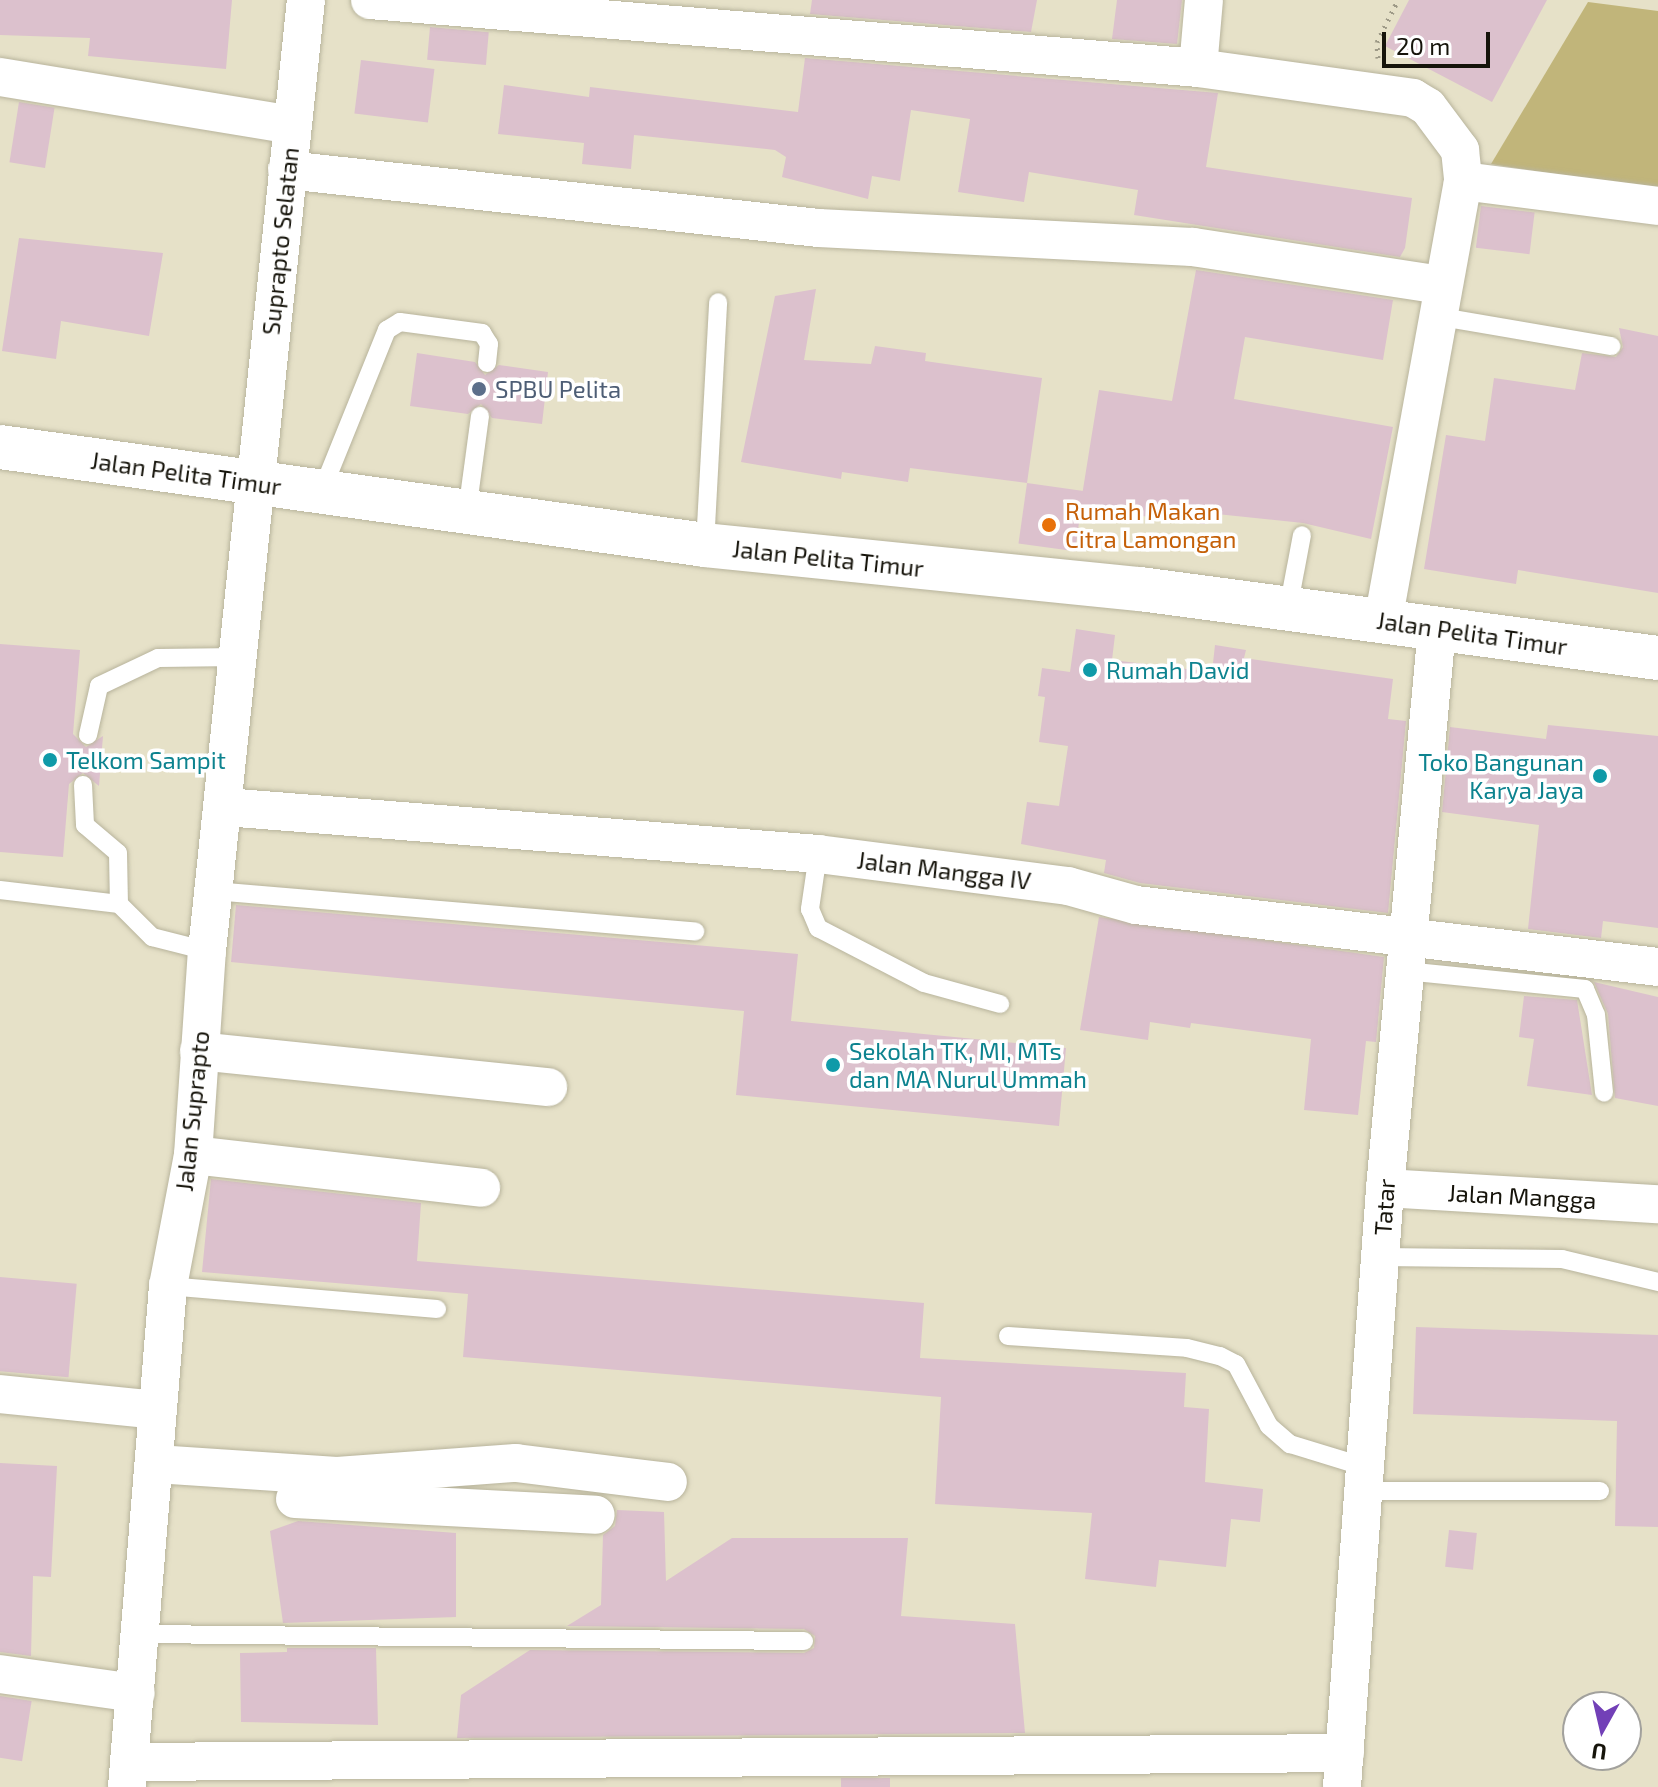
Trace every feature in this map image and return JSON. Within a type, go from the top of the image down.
[{"type":"street","name":"Suprapto Selatan","points":[[257,483],[306,0]]},
{"type":"street","points":[[370,0],[1198,68],[1413,98],[1441,119],[1460,150],[1463,181],[1438,300],[1383,621]]},
{"type":"street","points":[[1198,68],[1204,0]]},
{"type":"street","points":[[0,77],[292,125]]},
{"type":"street","points":[[287,170],[818,228],[1193,247],[1438,300]]},
{"type":"street","points":[[1463,181],[1658,206]]},
{"type":"street","name":"Jalan Pelita Timur","points":[[0,447],[705,545],[1288,609],[1658,658]]},
{"type":"street","name":"Jalan Suprapto","points":[[128,1775],[143,1634],[168,1286],[193,1155],[207,951],[225,807],[257,483]]},
{"type":"street","name":"Tatar","points":[[1344,1770],[1385,1188],[1437,628]]},
{"type":"street","name":"Jalan Mangga IV","points":[[225,807],[818,854],[1068,886],[1136,905],[1406,954],[1658,967]]},
{"type":"street","points":[[199,1051],[548,1087]]},
{"type":"street","points":[[193,1155],[481,1188]]},
{"type":"street","name":"Jalan Mangga","points":[[1385,1188],[1658,1204]]},
{"type":"street","points":[[0,1394],[157,1410]]},
{"type":"street","points":[[155,1478],[337,1476],[516,1463],[668,1482]]},
{"type":"street","points":[[155,1478],[596,1515]]},
{"type":"street","points":[[0,1674],[136,1693]]},
{"type":"street","points":[[128,1775],[1344,1770]]},
{"type":"lane","points":[[1438,300],[1611,346]]},
{"type":"lane","points":[[705,545],[718,302]]},
{"type":"lane","points":[[321,493],[387,330],[400,322],[482,333],[489,344],[487,363]]},
{"type":"lane","points":[[467,514],[480,416]]},
{"type":"lane","points":[[1288,609],[1302,535]]},
{"type":"lane","points":[[88,735],[99,686],[158,658],[239,657]]},
{"type":"lane","points":[[83,785],[85,825],[118,853],[119,904]]},
{"type":"lane","points":[[818,854],[810,909],[818,928],[924,983],[1000,1004]]},
{"type":"lane","points":[[0,890],[119,904],[152,937],[207,951]]},
{"type":"lane","points":[[214,891],[695,931]]},
{"type":"lane","points":[[1406,954],[1585,989],[1596,1015],[1604,1093]]},
{"type":"lane","points":[[1380,1257],[1562,1259],[1658,1282]]},
{"type":"lane","points":[[168,1286],[437,1309]]},
{"type":"lane","points":[[1008,1336],[1187,1348],[1220,1356],[1236,1364],[1269,1426],[1290,1444],[1365,1479],[1600,1491]]},
{"type":"lane","points":[[143,1634],[804,1641]]},
{"type":"path","points":[[1398,0],[1377,51],[1413,98]]},
{"type":"shaded area","points":[[1588,2],[1658,11],[1658,190],[1491,164]]},
{"type":"building","points":[[0,0],[232,0],[226,69],[88,56],[90,38],[0,35]]},
{"type":"building","points":[[812,0],[1037,0],[1031,32],[810,14]]},
{"type":"building","points":[[1117,0],[1182,0],[1177,44],[1112,39]]},
{"type":"building","points":[[1409,0],[1547,0],[1492,102],[1385,46]]},
{"type":"building","points":[[430,27],[489,32],[486,65],[427,60]]},
{"type":"building","points":[[805,58],[1218,93],[1206,167],[1412,198],[1405,248],[1400,257],[1134,215],[1138,190],[1029,172],[1024,202],[958,192],[970,119],[911,110],[900,181],[872,176],[868,199],[782,177],[786,157],[775,150],[634,135],[631,169],[582,164],[584,143],[498,134],[504,85],[589,97],[590,87],[798,112]]},
{"type":"building","points":[[361,60],[434,69],[428,123],[354,114]]},
{"type":"building","points":[[19,102],[55,108],[45,168],[9,162]]},
{"type":"building","points":[[1481,206],[1535,213],[1529,254],[1476,248]]},
{"type":"building","points":[[19,238],[163,253],[149,336],[61,321],[56,359],[2,351]]},
{"type":"building","points":[[1196,270],[1393,300],[1383,360],[1245,337],[1234,399],[1393,427],[1371,539],[1303,523],[1207,513],[1205,524],[1080,508],[1099,390],[1172,401]]},
{"type":"building","points":[[816,289],[804,360],[871,364],[875,346],[926,353],[925,361],[1042,378],[1027,483],[910,468],[908,482],[842,472],[841,479],[741,462],[775,296]]},
{"type":"building","points":[[1619,328],[1658,336],[1658,593],[1518,570],[1516,584],[1424,569],[1446,435],[1485,441],[1494,378],[1575,390],[1582,353],[1616,357],[1623,347]]},
{"type":"building","name":"SPBU Pelita","points":[[417,353],[475,362],[485,375],[499,365],[548,372],[542,424],[492,418],[481,404],[468,414],[410,406]]},
{"type":"building","name":"Rumah Makan Citra Lamongan","points":[[1027,483],[1083,491],[1075,551],[1019,543]]},
{"type":"building","points":[[1076,629],[1115,635],[1112,660],[1212,672],[1215,645],[1246,650],[1244,658],[1393,679],[1388,719],[1406,721],[1388,913],[1140,883],[1104,873],[1106,860],[1021,844],[1027,802],[1059,806],[1068,746],[1039,742],[1045,697],[1038,696],[1042,668],[1070,672]]},
{"type":"building","name":"Telkom Sampit","points":[[0,644],[80,650],[73,734],[86,747],[103,736],[99,786],[83,773],[69,784],[63,857],[0,852]]},
{"type":"building","points":[[1548,725],[1658,736],[1658,928],[1603,921],[1601,938],[1528,929],[1539,825],[1442,812],[1450,727],[1546,739]]},
{"type":"building","points":[[236,905],[798,954],[791,1021],[1066,1048],[1059,1126],[736,1095],[744,1011],[231,962]]},
{"type":"building","points":[[1099,917],[1384,957],[1376,1042],[1366,1041],[1358,1115],[1304,1110],[1311,1039],[1191,1023],[1190,1028],[1150,1022],[1148,1040],[1080,1030]]},
{"type":"building","points":[[1594,982],[1658,997],[1658,1106],[1615,1098],[1608,1014]]},
{"type":"building","points":[[1524,996],[1577,1000],[1592,1095],[1527,1086],[1534,1039],[1519,1037]]},
{"type":"building","points":[[211,1179],[421,1203],[417,1261],[924,1303],[920,1358],[1186,1373],[1184,1407],[1209,1409],[1205,1482],[1263,1489],[1260,1522],[1231,1519],[1226,1567],[1159,1560],[1156,1587],[1085,1579],[1092,1513],[935,1504],[941,1397],[463,1357],[468,1294],[202,1272]]},
{"type":"building","points":[[0,1277],[77,1284],[69,1377],[0,1371]]},
{"type":"building","points":[[1416,1327],[1658,1335],[1658,1527],[1615,1526],[1617,1421],[1413,1414]]},
{"type":"building","points":[[0,1463],[57,1466],[51,1577],[33,1576],[31,1656],[0,1652]]},
{"type":"building","points":[[617,1510],[664,1512],[666,1581],[732,1538],[908,1538],[901,1616],[1015,1624],[1025,1733],[457,1738],[461,1695],[530,1650],[804,1653],[814,1648],[815,1636],[804,1629],[567,1626],[601,1605],[603,1535],[615,1526]]},
{"type":"building","points":[[298,1521],[456,1533],[456,1617],[283,1623],[270,1531]]},
{"type":"building","points":[[1449,1530],[1477,1533],[1473,1570],[1445,1567]]},
{"type":"building","points":[[287,1648],[376,1648],[378,1725],[241,1722],[240,1653],[287,1652]]},
{"type":"building","points":[[0,1696],[32,1701],[22,1761],[0,1758]]},
{"type":"building","points":[[841,1778],[890,1778],[890,1787],[841,1787]]},
{"type":"place","name":"SPBU Pelita","points":[[479,389]]},
{"type":"place","name":"Rumah Makan Citra Lamongan","points":[[1049,525]]},
{"type":"place","name":"Rumah David","points":[[1090,670]]},
{"type":"place","name":"Telkom Sampit","points":[[50,760]]},
{"type":"place","name":"Toko Bangunan Karya Jaya","points":[[1600,776]]},
{"type":"place","name":"Sekolah TK, MI, MTs dan MA Nurul Ummah","points":[[833,1065]]}]
